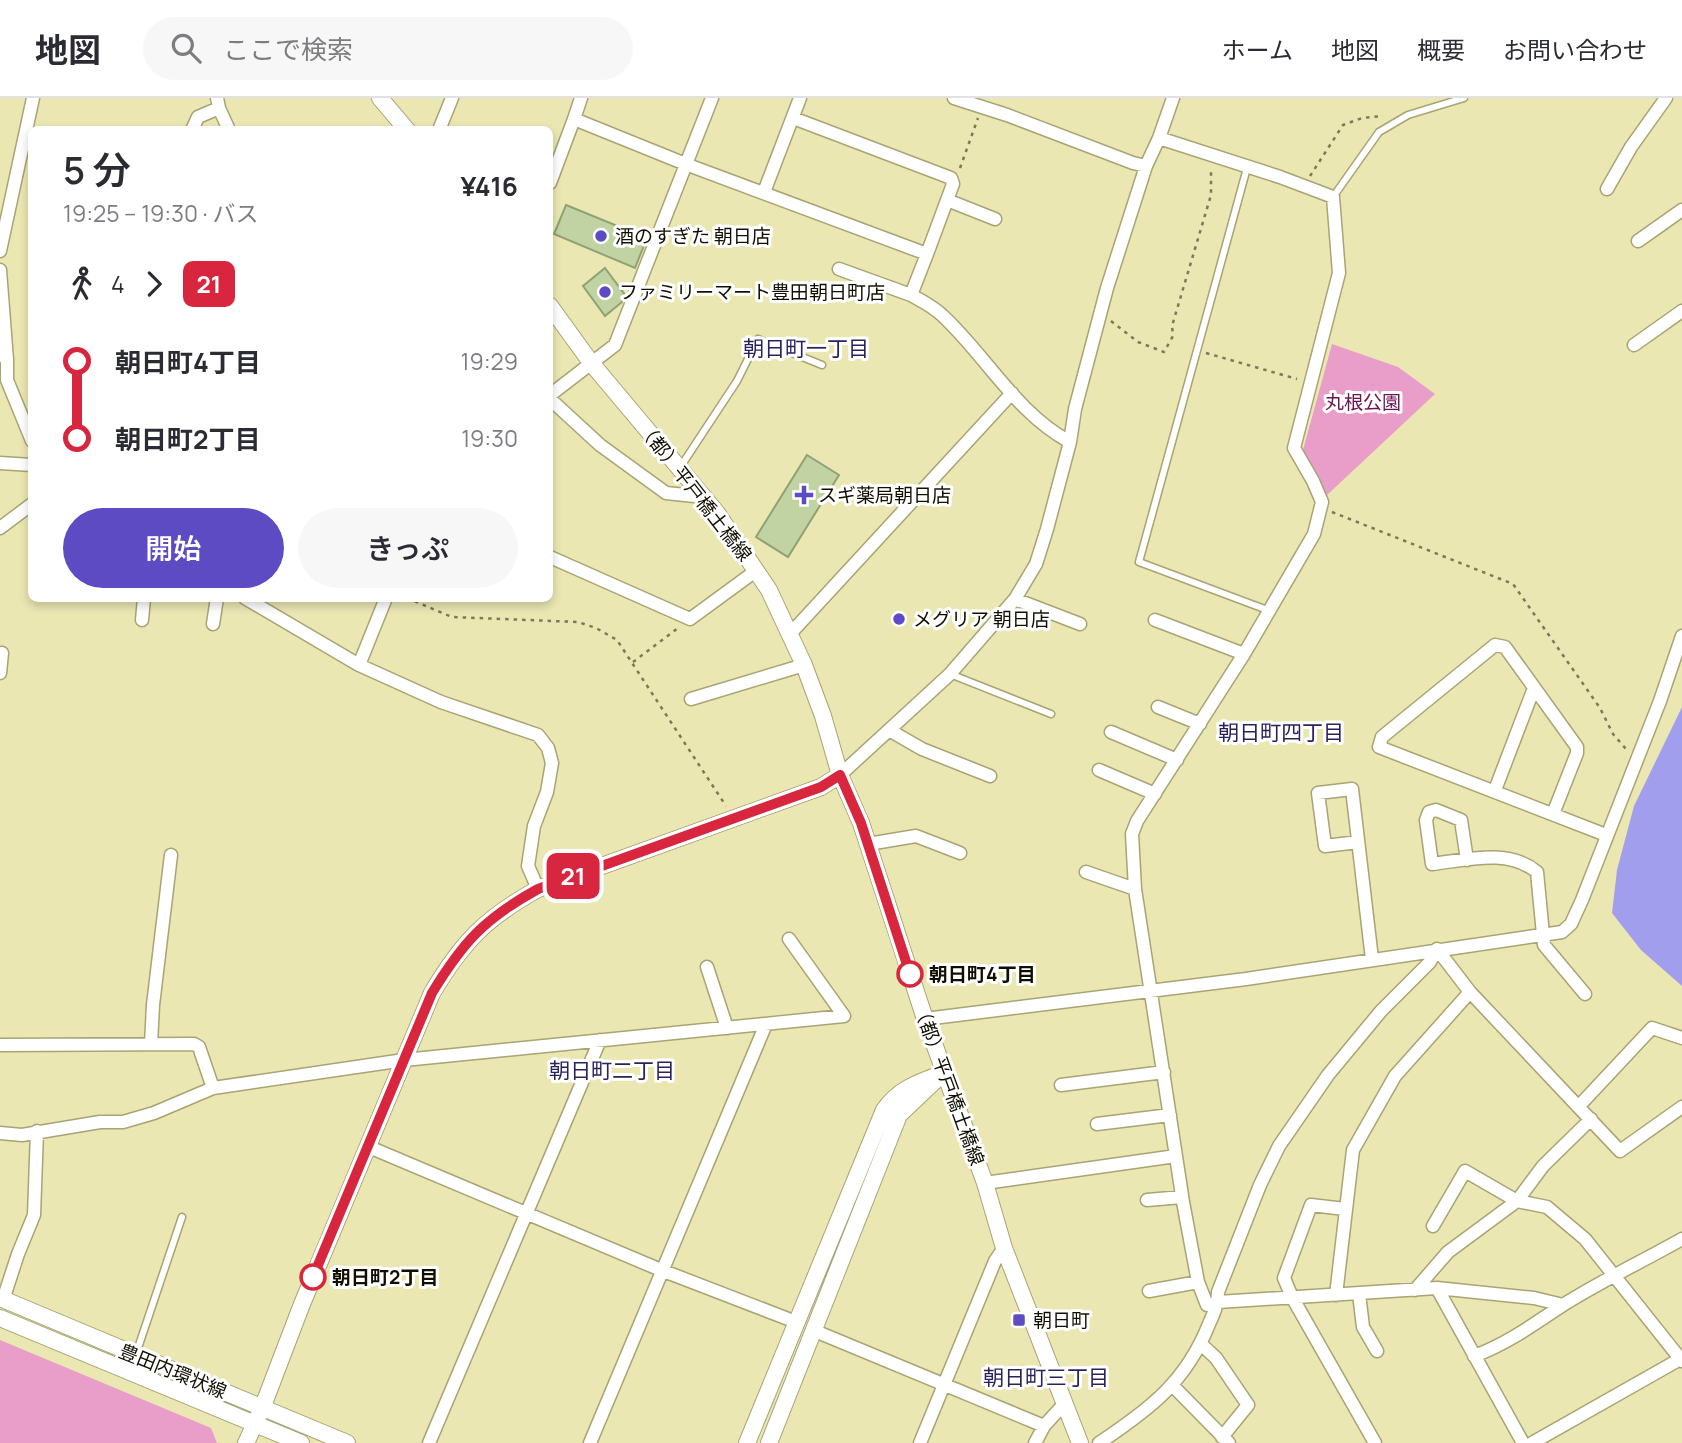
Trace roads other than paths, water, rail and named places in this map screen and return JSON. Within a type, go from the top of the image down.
[{"type":"street","points":[[0,251],[33,98]]},
{"type":"street","points":[[380,98],[404,126]]},
{"type":"street","points":[[441,126],[452,98]]},
{"type":"street","points":[[553,175],[581,98]]},
{"type":"street","points":[[553,395],[615,345],[688,165],[712,98]]},
{"type":"street","points":[[764,192],[800,98]]},
{"type":"street","points":[[954,98],[1146,166]]},
{"type":"street","points":[[246,1443],[432,993],[469,938],[496,916],[538,889],[821,787],[840,775],[950,674],[1015,599],[1035,564],[1047,529],[1100,313],[1146,166],[1159,138],[1172,98]]},
{"type":"street","points":[[1607,189],[1631,147],[1666,98]]},
{"type":"street","points":[[194,126],[198,117],[218,103],[227,126]]},
{"type":"street","points":[[793,118],[951,178],[953,184],[911,295]]},
{"type":"street","points":[[574,119],[688,165],[927,254]]},
{"type":"street","points":[[1159,138],[1333,197],[1339,273],[1294,448],[1322,502],[1314,534],[1244,654],[1137,821],[1132,834],[1135,889],[1182,1197],[1198,1282],[1207,1305],[1218,1302],[1437,1289],[1534,1298],[1563,1305]]},
{"type":"street","points":[[947,200],[995,219]]},
{"type":"street","points":[[1638,241],[1682,210]]},
{"type":"street","points":[[0,270],[3,356],[7,380],[28,431]]},
{"type":"street","points":[[839,270],[911,295],[946,318],[1012,393],[1053,433],[1070,442]]},
{"type":"street","name":"（都）平戸橋土橋線","points":[[553,310],[592,364],[704,497],[757,570],[790,634],[823,716],[840,775],[868,844],[925,1019],[985,1183],[1004,1248],[1080,1443]]},
{"type":"street","points":[[1633,345],[1682,311]]},
{"type":"street","points":[[790,634],[1012,393]]},
{"type":"street","points":[[553,400],[600,445],[666,493],[704,497]]},
{"type":"street","points":[[0,463],[28,465]]},
{"type":"street","points":[[0,528],[28,507]]},
{"type":"street","points":[[553,559],[690,619],[757,570]]},
{"type":"street","points":[[1015,599],[1080,624]]},
{"type":"street","points":[[142,620],[144,602]]},
{"type":"street","points":[[213,624],[216,602]]},
{"type":"street","points":[[252,602],[359,665],[441,702],[538,735],[548,748],[552,763],[547,792],[534,826],[528,866],[538,889]]},
{"type":"street","points":[[359,665],[384,602]]},
{"type":"street","points":[[1155,620],[1244,654]]},
{"type":"street","points":[[925,1019],[1246,979],[1562,932],[1571,924],[1682,636]]},
{"type":"street","points":[[1553,814],[1577,747],[1505,647],[1495,645],[1382,737],[1379,747],[1606,835]]},
{"type":"street","points":[[0,673],[2,653]]},
{"type":"street","points":[[691,699],[804,665]]},
{"type":"street","points":[[1495,790],[1534,688]]},
{"type":"street","points":[[1158,707],[1200,724]]},
{"type":"street","points":[[889,730],[922,749],[990,776]]},
{"type":"street","points":[[1111,732],[1177,760]]},
{"type":"street","points":[[1100,770],[1155,794]]},
{"type":"street","points":[[1358,842],[1325,846],[1318,793],[1352,789],[1372,959]]},
{"type":"street","points":[[1467,860],[1461,820],[1436,810],[1429,812],[1426,820],[1432,864],[1503,857],[1527,864],[1537,872],[1544,944],[1585,994]]},
{"type":"street","points":[[868,844],[916,836],[960,853]]},
{"type":"street","points":[[151,1044],[153,1005],[171,855]]},
{"type":"street","points":[[1086,872],[1135,889]]},
{"type":"street","points":[[0,1133],[22,1135],[100,1122],[123,1122],[154,1113],[213,1088],[404,1060],[844,1016],[789,939]]},
{"type":"street","points":[[1437,949],[1470,992],[1620,1151],[1682,1107]]},
{"type":"street","points":[[1099,1443],[1173,1387],[1202,1344],[1218,1302],[1218,1292],[1260,1185],[1279,1146],[1328,1075],[1381,1012],[1430,962],[1437,949]]},
{"type":"street","points":[[707,967],[727,1028]]},
{"type":"street","points":[[1336,1295],[1353,1150],[1395,1076],[1470,992]]},
{"type":"street","points":[[590,1443],[765,1024]]},
{"type":"street","points":[[1579,1106],[1653,1028],[1682,1038]]},
{"type":"street","points":[[429,1443],[600,1040]]},
{"type":"street","points":[[0,1045],[194,1044],[199,1047],[213,1088]]},
{"type":"street","points":[[1062,1085],[1164,1072]]},
{"type":"street","points":[[747,1443],[884,1110],[892,1097],[912,1084],[944,1073]]},
{"type":"street","points":[[769,1443],[899,1115],[944,1073]]},
{"type":"street","points":[[1097,1124],[1170,1115]]},
{"type":"street","points":[[1415,1290],[1448,1252],[1517,1201],[1543,1166],[1591,1119]]},
{"type":"street","points":[[2,1299],[34,1215],[37,1131]]},
{"type":"street","points":[[369,1147],[661,1270],[796,1322]]},
{"type":"street","points":[[985,1183],[1176,1156]]},
{"type":"street","points":[[1433,1226],[1465,1171],[1517,1201],[1547,1207],[1585,1239],[1681,1360],[1532,1443]]},
{"type":"street","points":[[1147,1200],[1182,1197]]},
{"type":"street","points":[[1345,1209],[1311,1205],[1284,1278],[1292,1297],[1375,1443]]},
{"type":"street","points":[[1474,1356],[1492,1350],[1542,1321],[1563,1305],[1682,1239]]},
{"type":"street","points":[[920,1443],[995,1261],[1004,1248]]},
{"type":"street","points":[[1150,1291],[1198,1282]]},
{"type":"street","points":[[1437,1289],[1523,1443]]},
{"type":"street","points":[[1359,1294],[1363,1327],[1377,1351]]},
{"type":"street","name":"豊田内環状線","points":[[2,1299],[347,1443]]},
{"type":"street","name":"豊田内環状線","points":[[0,1318],[300,1443]]},
{"type":"street","points":[[815,1331],[1044,1426]]},
{"type":"street","points":[[1173,1387],[1226,1440],[1248,1405],[1216,1358],[1202,1344]]},
{"type":"street","points":[[1035,1443],[1044,1426],[1065,1403]]},
{"type":"lane","points":[[1333,197],[1379,132],[1408,115],[1464,98]]},
{"type":"lane","points":[[1247,168],[1139,562],[1270,611]]},
{"type":"lane","points":[[680,468],[737,381],[758,339],[822,365]]},
{"type":"lane","points":[[950,674],[1051,714]]},
{"type":"lane","points":[[135,1356],[182,1217]]},
{"type":"place","name":"酒のすぎた 朝日店","points":[[601,236]]},
{"type":"place","name":"ファミリーマート豊田朝日町店","points":[[605,292]]},
{"type":"place","name":"スギ薬局朝日店","points":[[804,495]]},
{"type":"place","name":"メグリア 朝日店","points":[[899,619]]},
{"type":"place","name":"朝日町4丁目","points":[[910,974]]},
{"type":"place","name":"朝日町2丁目","points":[[313,1277]]},
{"type":"place","name":"朝日町","points":[[1019,1320]]},
{"type":"district","name":"朝日町一丁目","points":[[806,348]]},
{"type":"district","name":"朝日町四丁目","points":[[1281,732]]},
{"type":"district","name":"朝日町二丁目","points":[[612,1070]]},
{"type":"district","name":"朝日町三丁目","points":[[1046,1377]]},
{"type":"park label","name":"丸根公園","points":[[1363,402]]}]
